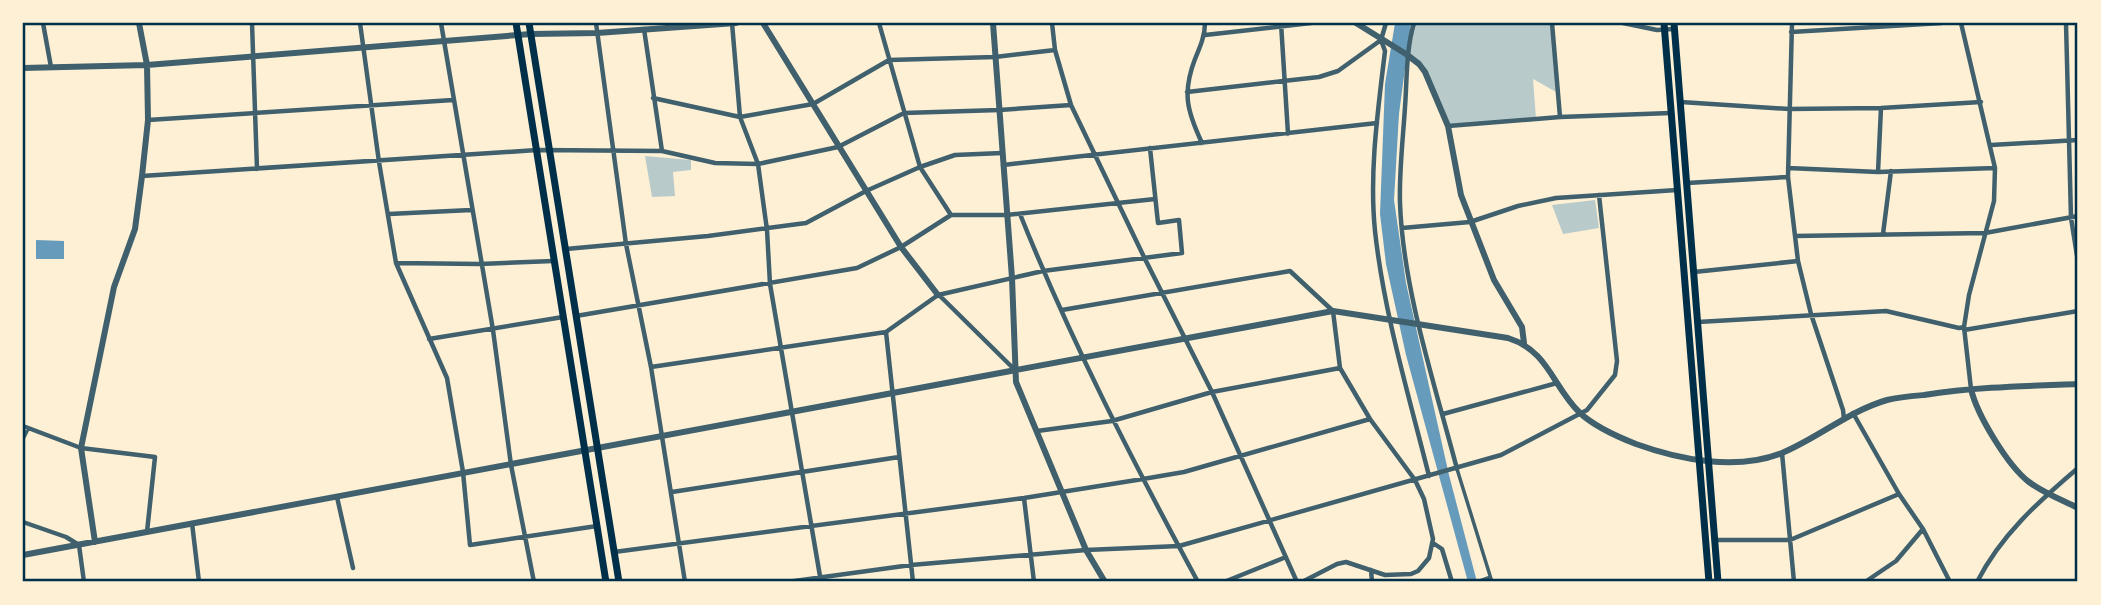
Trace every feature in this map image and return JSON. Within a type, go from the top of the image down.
[{"type":"main road","points":[[516,23],[606,582]]},
{"type":"main road","points":[[529,23],[619,582]]},
{"type":"main road","points":[[1664,26],[1709,582]]},
{"type":"main road","points":[[1674,26],[1718,582]]},
{"type":"street","points":[[43,23],[51,67]]},
{"type":"street","points":[[95,542],[81,448],[114,288],[135,229],[148,120],[147,65],[139,23]]},
{"type":"street","points":[[252,23],[257,169]]},
{"type":"street","points":[[360,23],[396,262],[447,378],[463,472],[470,545],[597,526]]},
{"type":"street","points":[[441,23],[493,330],[511,465],[534,582]]},
{"type":"street","points":[[596,23],[626,244],[663,435],[685,582]]},
{"type":"street","points":[[23,68],[147,65],[531,34],[597,33],[734,23],[740,117],[758,164],[767,230],[770,284],[820,580]]},
{"type":"street","points":[[763,23],[901,247],[938,295],[1016,370]]},
{"type":"street","points":[[879,23],[920,167],[951,215]]},
{"type":"street","points":[[993,23],[1012,278],[1016,382],[1086,550],[1105,582]]},
{"type":"street","points":[[1052,23],[1055,50],[1071,105],[1144,257],[1162,292],[1187,339],[1299,582],[1346,562],[1395,576],[1418,571],[1429,558],[1433,543],[1430,521],[1415,480],[1370,419],[1340,368],[1333,311],[1290,271],[1162,292],[1062,310]]},
{"type":"street","points":[[1202,143],[1189,117],[1186,92],[1188,77],[1205,35],[1205,23]]},
{"type":"street","points":[[1205,35],[1311,23]]},
{"type":"street","points":[[1356,23],[1407,55],[1425,72],[1448,125],[1455,170],[1470,222],[1494,280],[1522,327],[1524,343]]},
{"type":"street","points":[[1186,92],[1286,82],[1338,71],[1381,40],[1387,23]]},
{"type":"street","points":[[1414,23],[1407,55],[1400,202],[1402,228],[1419,324],[1456,469],[1489,579],[1477,582]]},
{"type":"street","points":[[1552,23],[1560,117]]},
{"type":"street","points":[[1623,23],[1674,26]]},
{"type":"street","points":[[1792,23],[1788,177],[1798,261],[1811,314],[1844,419]]},
{"type":"street","points":[[1791,32],[1942,23]]},
{"type":"street","points":[[1961,23],[1995,168],[1994,201],[1969,295],[1964,328],[1974,403],[2011,465],[2029,482],[2078,508]]},
{"type":"street","points":[[2066,23],[2071,218],[2078,262]]},
{"type":"street","points":[[1281,25],[1288,134]]},
{"type":"street","points":[[644,28],[662,151]]},
{"type":"street","points":[[1381,40],[1385,51],[1377,122],[1375,231],[1392,320],[1430,476]]},
{"type":"street","points":[[653,98],[740,117],[813,104],[889,60],[995,57],[1055,50]]},
{"type":"street","points":[[148,120],[453,100]]},
{"type":"street","points":[[1680,102],[1789,109],[1881,108],[1981,102]]},
{"type":"street","points":[[142,176],[537,150],[662,151],[715,163],[758,164],[838,147],[904,113],[1071,105]]},
{"type":"street","points":[[1878,172],[1881,108]]},
{"type":"street","points":[[1448,125],[1671,113]]},
{"type":"street","points":[[1003,164],[1377,122]]},
{"type":"street","points":[[1991,145],[2078,140]]},
{"type":"street","points":[[651,367],[886,332],[938,295],[1042,271],[1182,253],[1179,220],[1158,223],[1150,148]]},
{"type":"street","points":[[565,249],[767,230],[806,223],[866,191],[920,167],[955,155],[1002,153]]},
{"type":"street","points":[[1788,168],[1878,172],[1995,168]]},
{"type":"street","points":[[1883,234],[1891,171]]},
{"type":"street","points":[[1686,183],[1788,177]]},
{"type":"street","points":[[1402,228],[1470,222],[1518,206],[1556,198],[1677,190]]},
{"type":"street","points":[[787,582],[820,580],[911,565],[1086,550],[1179,546],[1501,455],[1593,405],[1615,375],[1617,361],[1599,195]]},
{"type":"street","points":[[575,316],[858,268],[901,247],[951,215],[1020,214],[1155,199]]},
{"type":"street","points":[[389,214],[471,210]]},
{"type":"street","points":[[1020,214],[1042,271],[1082,359],[1198,582]]},
{"type":"street","points":[[1795,236],[1985,233],[2078,216]]},
{"type":"street","points":[[396,262],[480,264],[554,261]]},
{"type":"street","points":[[1693,272],[1798,261]]},
{"type":"street","points":[[23,555],[1333,311],[1508,338],[1524,343],[1537,355],[1580,413],[1636,444],[1698,461],[1754,461],[1782,453],[1853,413],[1888,400],[1971,389],[2078,384]]},
{"type":"street","points":[[1697,322],[1886,311],[1964,328],[2078,311]]},
{"type":"street","points":[[429,339],[564,317]]},
{"type":"street","points":[[886,332],[913,582]]},
{"type":"street","points":[[1036,431],[1112,421],[1212,392],[1340,368]]},
{"type":"street","points":[[1443,414],[1558,383]]},
{"type":"street","points":[[1853,413],[1899,494],[1923,529],[1950,582]]},
{"type":"street","points":[[614,552],[1143,480],[1184,472],[1370,419]]},
{"type":"street","points":[[23,438],[26,427],[81,448],[155,457],[147,532]]},
{"type":"street","points":[[1782,453],[1794,582]]},
{"type":"street","points":[[672,492],[899,457]]},
{"type":"street","points":[[1977,582],[2004,538],[2078,468]]},
{"type":"street","points":[[1714,540],[1790,540],[1899,494]]},
{"type":"street","points":[[337,496],[353,568]]},
{"type":"street","points":[[1024,498],[1034,582]]},
{"type":"street","points":[[23,522],[66,537],[79,545]]},
{"type":"street","points":[[192,522],[199,582]]},
{"type":"street","points":[[1865,582],[1896,561],[1923,529]]},
{"type":"street","points":[[1433,543],[1442,549],[1452,582]]},
{"type":"street","points":[[79,545],[84,582]]},
{"type":"street","points":[[1224,582],[1286,557]]},
{"type":"street","points":[[1371,570],[1373,582]]},
{"type":"shaded area","points":[[1414,23],[1552,23],[1558,93],[1533,79],[1536,119],[1448,126],[1425,72],[1406,54]]},
{"type":"shaded area","points":[[645,156],[691,160],[691,170],[673,172],[675,196],[652,197]]},
{"type":"shaded area","points":[[1595,200],[1599,228],[1563,234],[1552,205]]},
{"type":"water","points":[[1395,23],[1411,23],[1399,114],[1394,200],[1406,283],[1449,475],[1477,582],[1468,582],[1406,355],[1386,264],[1380,214],[1385,84]]},
{"type":"water","points":[[36,240],[64,241],[64,259],[36,259]]}]
